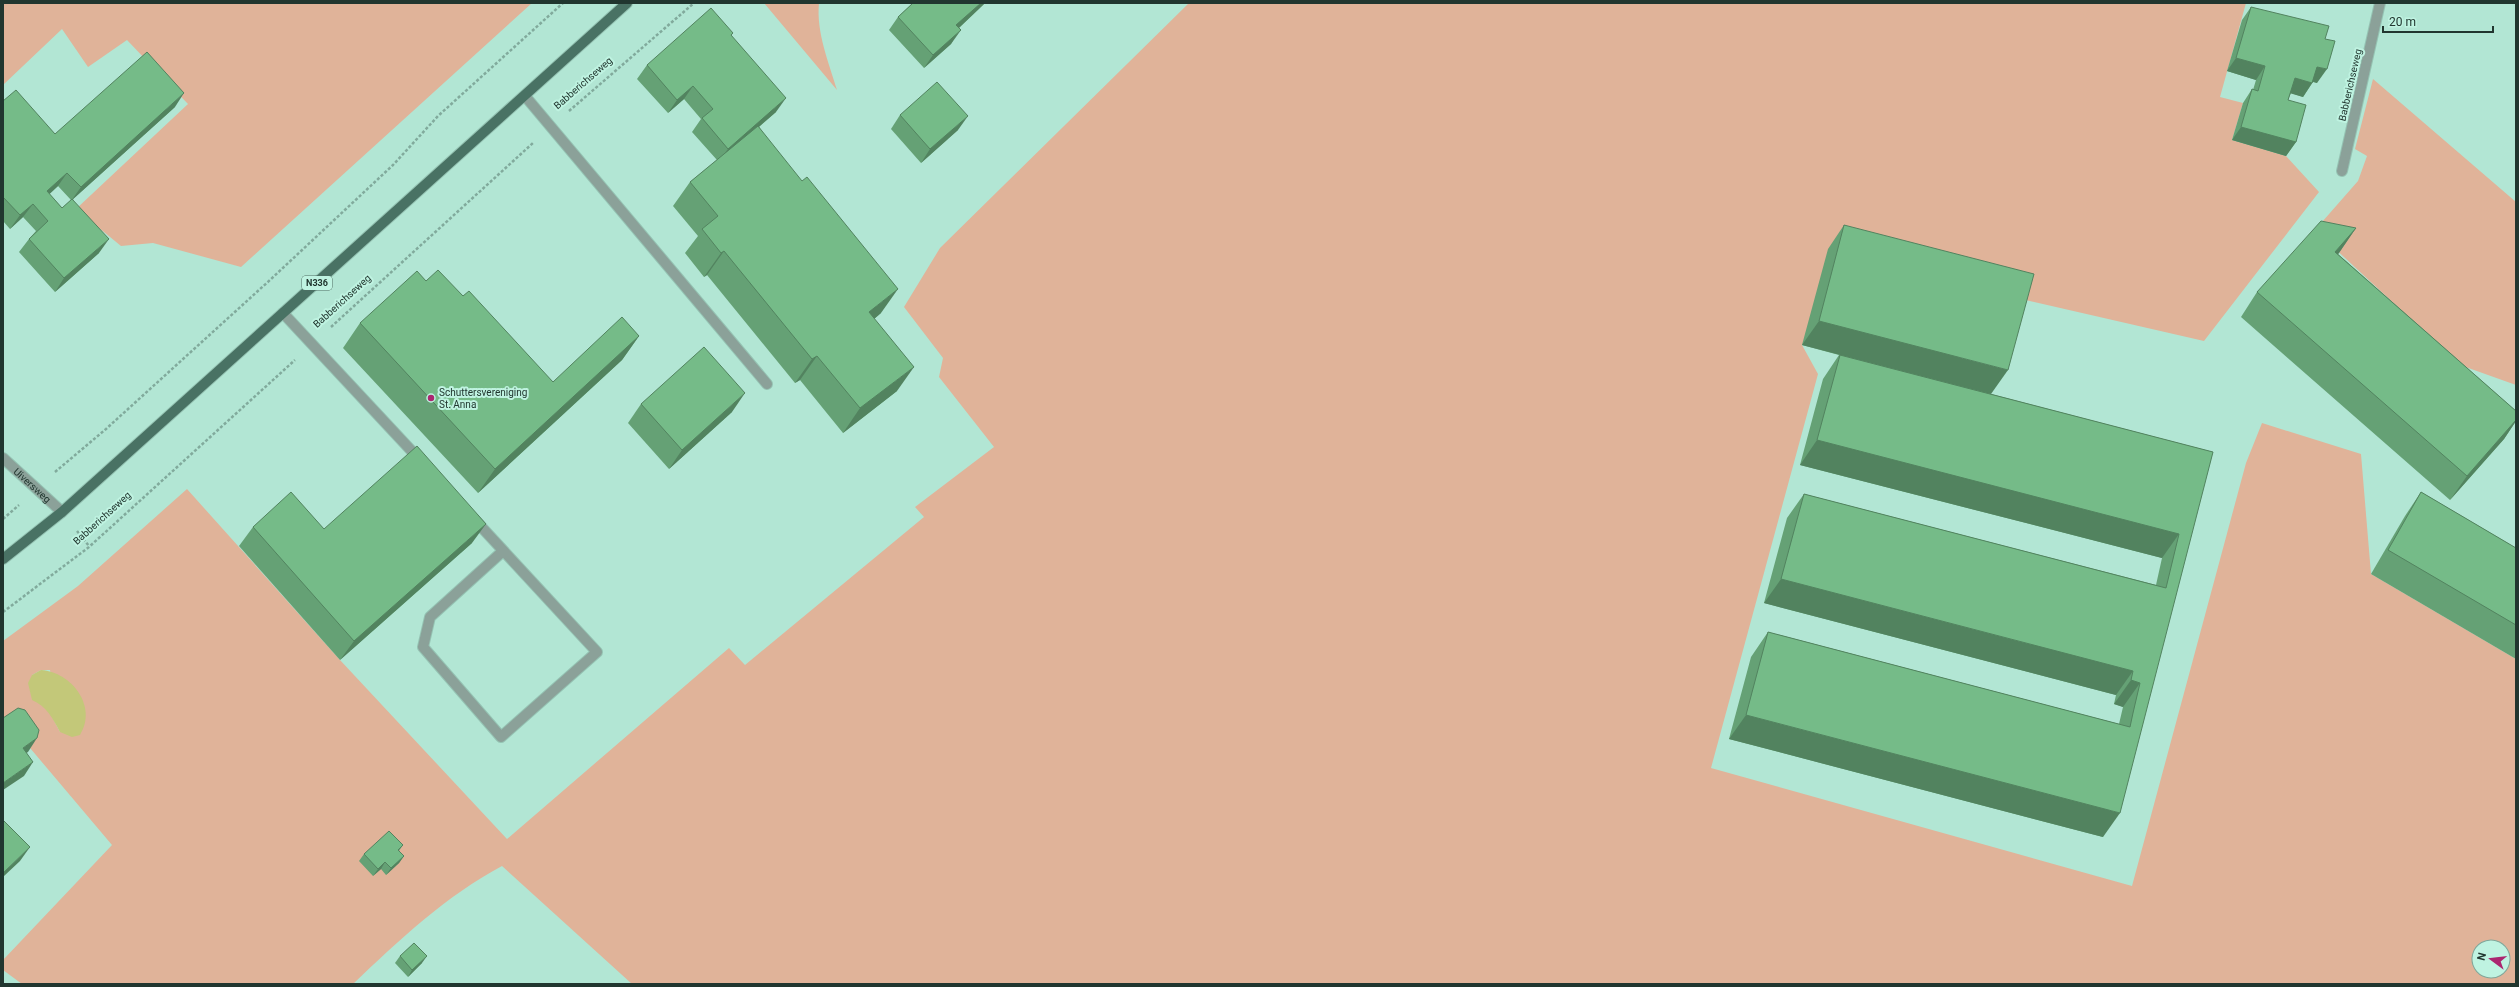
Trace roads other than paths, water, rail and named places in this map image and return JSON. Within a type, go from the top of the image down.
[{"type":"main road","name":"N336","points":[[3,559],[62,512],[628,3]]},
{"type":"street","name":"Babberichseweg","points":[[2342,171],[2380,3]]},
{"type":"street","points":[[525,96],[767,384]]},
{"type":"street","points":[[283,313],[429,470]]},
{"type":"street","name":"Uiversweg","points":[[3,458],[62,512]]},
{"type":"street","points":[[466,510],[597,652],[501,737],[423,647],[430,617],[503,551]]},
{"type":"place","name":"Schuttersvereniging St. Anna","points":[[431,398]]}]
